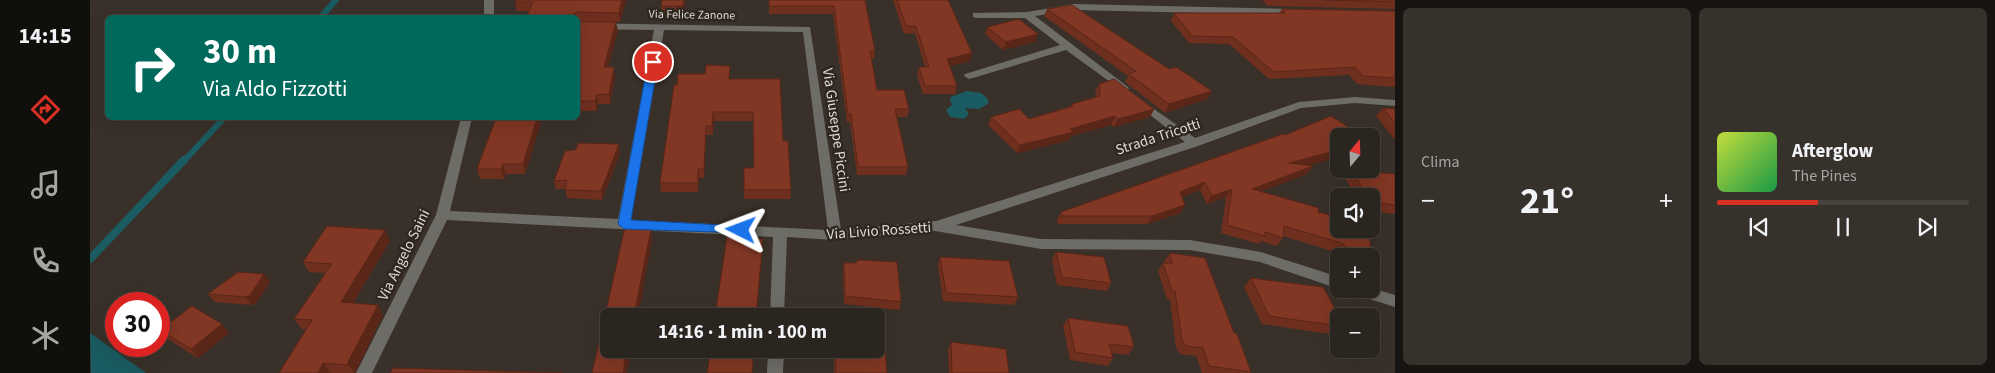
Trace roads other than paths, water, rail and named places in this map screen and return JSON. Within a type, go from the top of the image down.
[{"type":"street","points":[[489,0],[489,15]]},
{"type":"street","points":[[976,15],[1027,15],[1074,7],[1308,12]]},
{"type":"street","points":[[1027,15],[1194,143]]},
{"type":"street","name":"Via Felice Zanone","points":[[580,26],[807,29]]},
{"type":"street","points":[[624,224],[660,26]]},
{"type":"street","name":"Via Giuseppe Piccini","points":[[807,29],[835,235]]},
{"type":"street","points":[[969,76],[1067,46]]},
{"type":"street","name":"Strada Tricotti","points":[[935,226],[1194,143],[1299,105],[1356,100],[1395,102]]},
{"type":"street","name":"Via Angelo Saini","points":[[364,373],[443,215],[466,120]]},
{"type":"street","name":"Via Livio Rossetti","points":[[443,215],[835,235],[935,226],[1041,244],[1190,245],[1261,257],[1330,280]]},
{"type":"street","points":[[777,308],[780,232]]},
{"type":"street","points":[[1380,297],[1395,302]]},
{"type":"street","points":[[775,373],[776,358]]},
{"type":"water","points":[[967,91],[981,93],[987,98],[989,103],[979,109],[965,108],[969,114],[964,119],[950,117],[946,110],[952,105],[951,97]]},
{"type":"water","points":[[90,333],[105,344],[105,357],[124,357],[146,373],[91,373]]},
{"type":"waterway","points":[[323,15],[336,0]]},
{"type":"waterway","points":[[183,162],[222,120]]},
{"type":"waterway","points":[[90,259],[184,160]]}]
